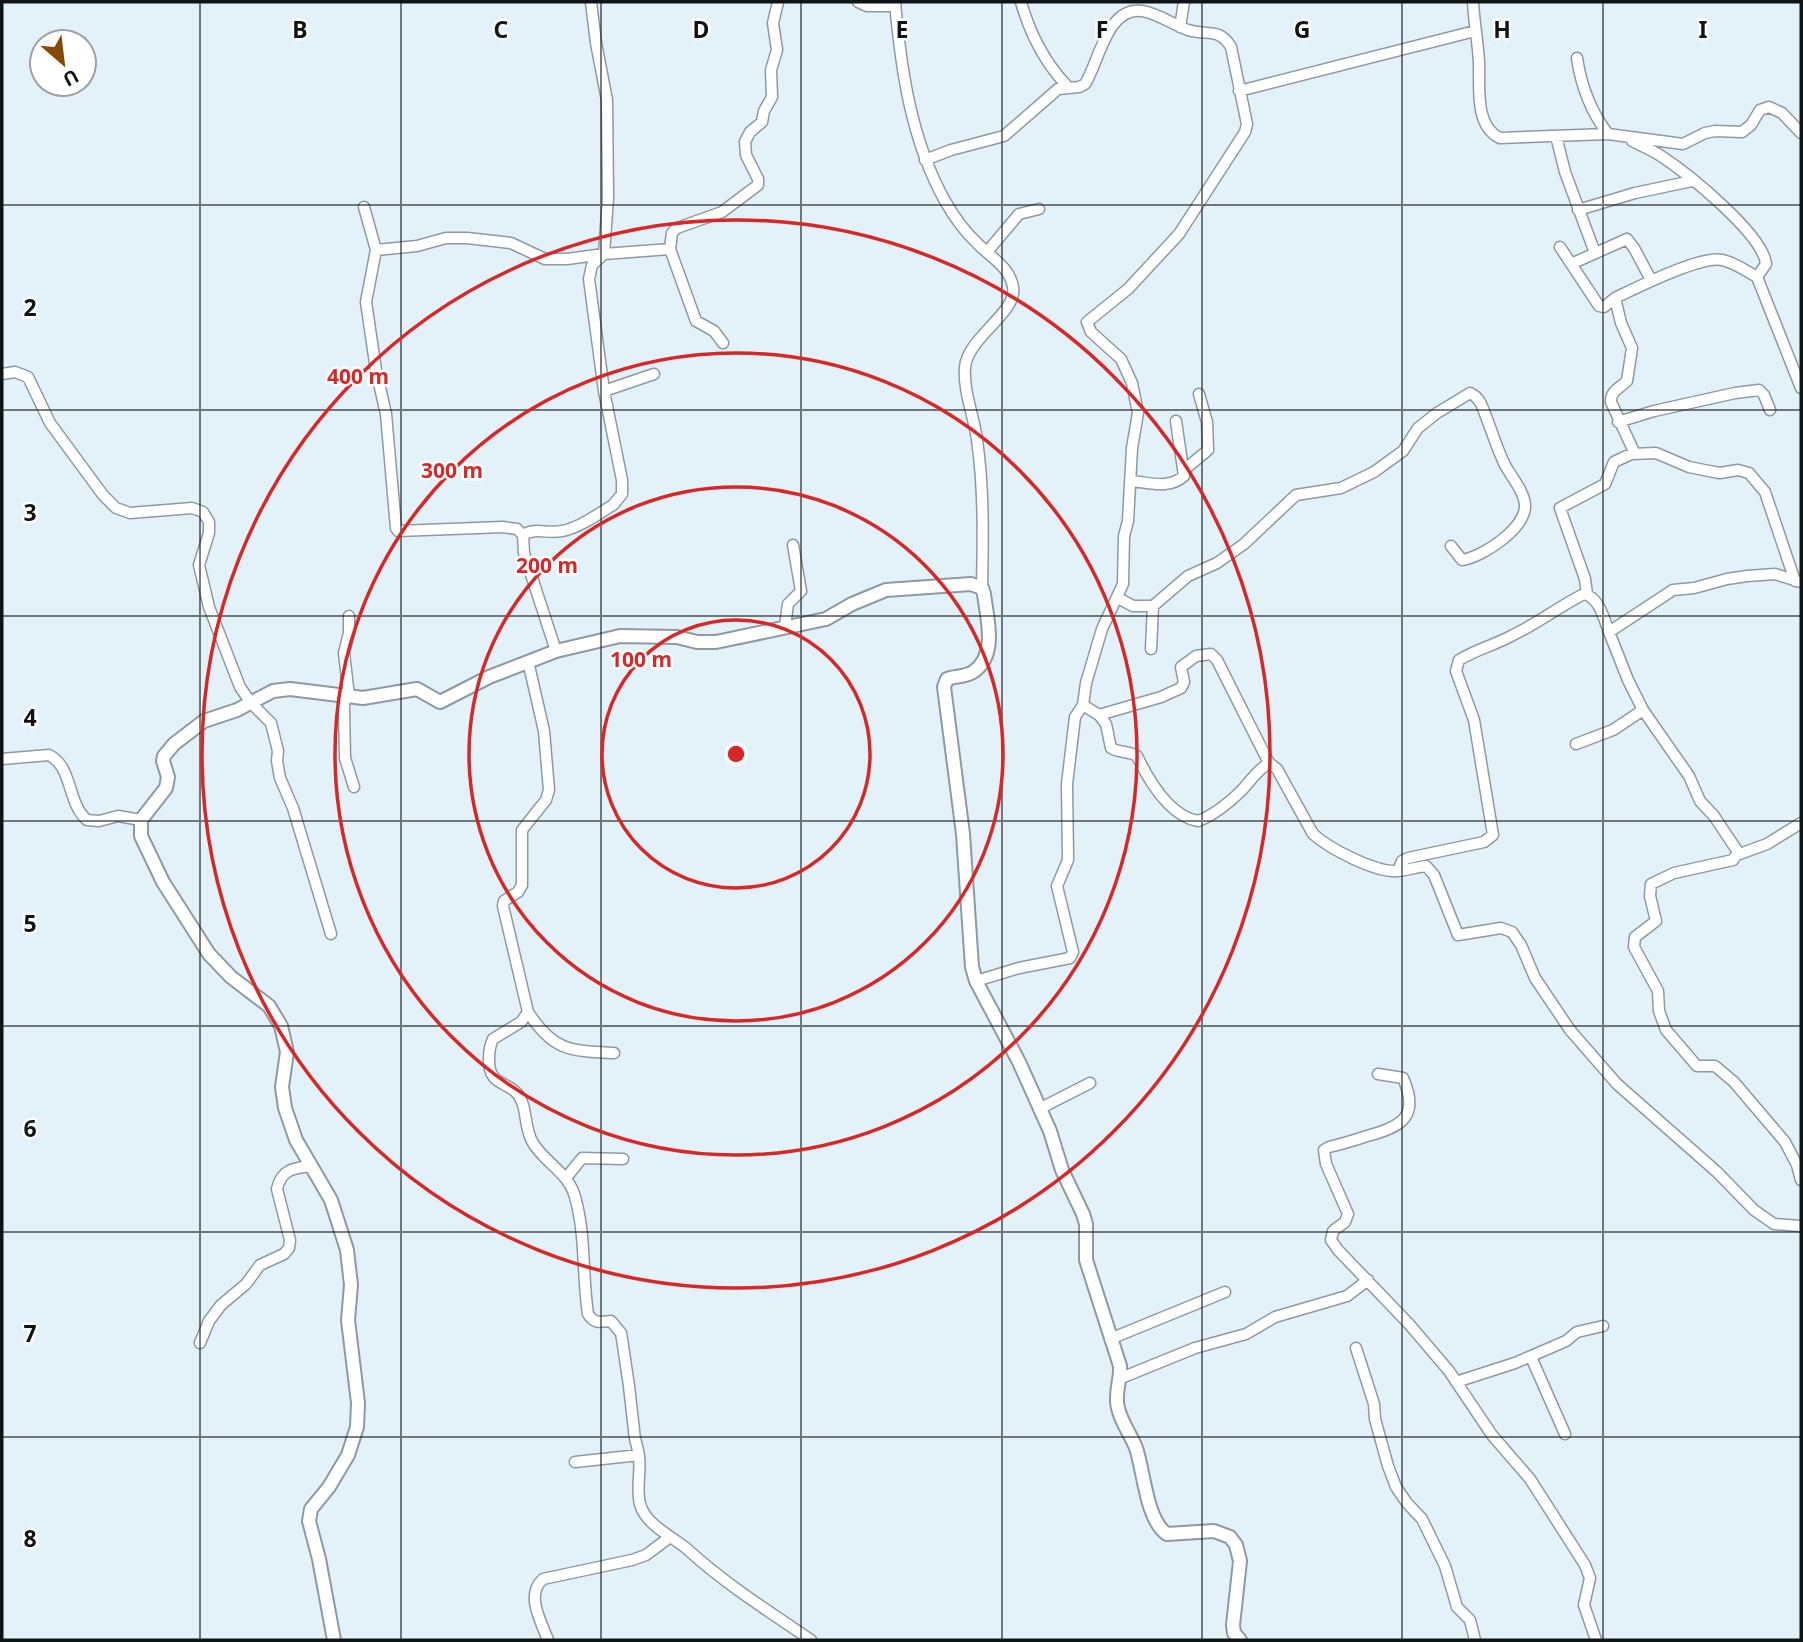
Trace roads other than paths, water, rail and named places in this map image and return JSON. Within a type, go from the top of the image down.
[{"type":"street","points":[[523,535],[534,530],[564,531],[613,505],[619,500],[622,488],[619,457],[604,391],[589,279],[592,265],[604,254],[608,198],[607,100],[590,2]]},
{"type":"street","points":[[723,343],[715,331],[696,321],[670,249],[673,233],[677,228],[722,212],[758,185],[758,179],[746,155],[745,142],[750,132],[762,122],[764,111],[772,97],[771,70],[777,50],[774,23],[778,2]]},
{"type":"street","points":[[858,2],[867,6],[895,4],[912,122],[925,160],[946,202],[967,233],[999,262],[1010,277],[1014,294],[1008,306],[976,341],[966,359],[965,367],[965,380],[978,440],[983,528],[982,588],[989,653],[973,672],[947,680],[944,687],[963,834],[972,967],[976,981],[1019,1062],[1050,1131],[1062,1170],[1083,1213],[1086,1224],[1086,1260],[1120,1366],[1118,1409],[1138,1453],[1144,1484],[1159,1527],[1167,1534],[1174,1535],[1214,1531],[1223,1533],[1236,1545],[1240,1560],[1233,1625],[1234,1633],[1240,1640]]},
{"type":"street","points":[[1021,2],[1035,43],[1053,72],[1068,87]]},
{"type":"street","points":[[1180,27],[1184,2]]},
{"type":"street","points":[[1473,2],[1479,63],[1478,92],[1491,133],[1500,138],[1608,134],[1684,144],[1705,133],[1742,132],[1751,125],[1760,110],[1769,107],[1782,113],[1801,134]]},
{"type":"street","points":[[925,160],[1004,136],[1058,89],[1085,84],[1108,31],[1123,15],[1143,11],[1193,32],[1218,34],[1226,39],[1236,66],[1247,124],[1245,132],[1195,212],[1156,262],[1087,322],[1091,332],[1103,345],[1119,356],[1135,391],[1137,426],[1132,448],[1128,521],[1122,552],[1123,584],[1102,629],[1086,682],[1083,705],[1075,717],[1067,784],[1068,860],[1057,886],[1073,952],[1070,958],[1063,961],[1019,968],[976,981]]},
{"type":"street","points":[[1239,91],[1475,31]]},
{"type":"street","points":[[1577,58],[1590,106],[1608,134]]},
{"type":"street","points":[[1620,135],[1659,155],[1728,211],[1761,250],[1766,264],[1756,277]]},
{"type":"street","points":[[1556,136],[1565,172],[1595,253]]},
{"type":"street","points":[[1578,210],[1636,193],[1692,181]]},
{"type":"street","points":[[364,207],[376,250],[366,302],[376,370],[386,414],[396,528],[406,533],[433,529],[517,529],[523,535],[524,553],[556,650]]},
{"type":"street","points":[[986,252],[1018,214],[1039,209]]},
{"type":"street","points":[[376,250],[457,238],[511,243],[545,259],[670,249]]},
{"type":"street","points":[[1571,264],[1621,240],[1629,240],[1651,280]]},
{"type":"street","points":[[1560,247],[1599,306],[1604,307],[1615,298],[1651,280],[1711,259],[1719,259],[1756,277],[1801,388]]},
{"type":"street","points":[[1615,298],[1621,323],[1632,348],[1628,381],[1610,396],[1618,422],[1635,454]]},
{"type":"street","points":[[2,374],[15,372],[28,377],[50,423],[103,495],[116,508],[130,513],[192,508],[206,517],[209,533],[200,557],[201,580],[219,636],[240,687],[251,703],[271,723],[278,751],[280,778],[293,808],[331,934]]},
{"type":"street","points":[[604,391],[654,374]]},
{"type":"street","points":[[1618,422],[1654,411],[1759,390],[1770,410]]},
{"type":"street","points":[[1118,598],[1133,606],[1153,606],[1188,576],[1217,564],[1244,544],[1296,495],[1341,488],[1365,479],[1403,451],[1418,428],[1469,393],[1478,399],[1483,408],[1498,449],[1523,498],[1524,511],[1506,538],[1474,558],[1462,560],[1451,546]]},
{"type":"street","points":[[1184,470],[1208,450],[1207,422],[1199,394]]},
{"type":"street","points":[[1130,481],[1172,484],[1184,476],[1176,421]]},
{"type":"street","points":[[1737,855],[1734,845],[1700,801],[1689,776],[1643,710],[1597,603],[1587,594],[1585,579],[1560,508],[1605,484],[1614,462],[1635,454],[1656,453],[1689,467],[1709,471],[1738,470],[1749,473],[1765,492],[1798,581]]},
{"type":"street","points":[[785,626],[788,604],[802,591],[793,545]]},
{"type":"street","points":[[1609,632],[1673,590],[1747,576],[1775,574],[1798,581]]},
{"type":"street","points":[[334,1640],[309,1515],[348,1455],[357,1427],[358,1403],[348,1320],[351,1285],[347,1250],[331,1200],[293,1131],[282,1097],[287,1052],[281,1026],[269,1006],[231,977],[209,954],[163,882],[141,836],[141,820],[166,788],[168,777],[163,761],[169,750],[204,721],[281,689],[363,698],[417,689],[440,702],[489,677],[556,650],[633,635],[716,642],[827,619],[852,604],[886,590],[958,584],[971,584],[982,588]]},
{"type":"street","points":[[1398,871],[1402,861],[1408,858],[1484,842],[1493,835],[1474,720],[1456,671],[1459,660],[1480,648],[1494,645],[1514,635],[1566,602],[1587,594]]},
{"type":"street","points":[[1151,649],[1153,606]]},
{"type":"street","points":[[349,616],[349,634],[344,643],[349,696],[344,702],[345,758],[354,787]]},
{"type":"street","points":[[1099,715],[1161,697],[1181,688],[1184,682],[1181,667],[1196,656],[1211,654],[1217,660],[1269,763],[1277,769],[1313,834],[1349,857],[1398,871],[1426,866],[1434,875],[1458,935],[1501,928],[1511,932],[1521,945],[1535,978],[1570,1030],[1617,1084],[1717,1172],[1754,1210],[1774,1224],[1801,1226]]},
{"type":"street","points":[[528,661],[544,731],[549,790],[546,800],[522,830],[522,885],[519,891],[504,901],[503,906],[528,1012],[547,1039],[582,1051],[614,1053]]},
{"type":"street","points":[[1083,705],[1099,715],[1106,724],[1111,748],[1137,756],[1165,800],[1182,816],[1192,820],[1205,819],[1238,794],[1269,763]]},
{"type":"street","points":[[1576,744],[1613,730],[1643,710]]},
{"type":"street","points":[[2,760],[49,755],[60,764],[76,808],[87,820],[99,821],[118,816],[141,820]]},
{"type":"street","points":[[1801,823],[1768,844],[1737,855],[1733,860],[1674,873],[1651,884],[1650,896],[1656,921],[1635,937],[1633,944],[1658,991],[1662,1022],[1671,1039],[1697,1066],[1712,1065],[1734,1082],[1785,1142],[1801,1180]]},
{"type":"street","points":[[528,1012],[521,1022],[494,1039],[489,1054],[489,1072],[493,1079],[516,1092],[522,1101],[527,1127],[534,1144],[566,1178],[575,1197],[580,1218],[587,1314],[596,1322],[611,1321],[621,1333],[639,1455],[639,1504],[656,1526],[753,1602],[811,1640]]},
{"type":"street","points":[[1378,1074],[1403,1078],[1410,1109],[1405,1121],[1390,1130],[1329,1147],[1324,1153],[1326,1164],[1348,1214],[1345,1222],[1332,1231],[1332,1240],[1338,1250],[1409,1324],[1456,1382],[1492,1435],[1530,1479],[1585,1565],[1590,1578],[1584,1605],[1596,1640]]},
{"type":"street","points":[[1039,1109],[1090,1083]]},
{"type":"street","points":[[566,1178],[582,1158],[623,1159]]},
{"type":"street","points":[[200,1343],[209,1321],[221,1304],[246,1284],[260,1265],[284,1254],[289,1248],[290,1240],[277,1189],[279,1181],[291,1169],[310,1166]]},
{"type":"street","points":[[1121,1378],[1195,1348],[1246,1334],[1275,1318],[1346,1296],[1368,1280]]},
{"type":"street","points":[[1110,1339],[1225,1292]]},
{"type":"street","points":[[1456,1382],[1531,1357],[1566,1341],[1577,1332],[1603,1326]]},
{"type":"street","points":[[1356,1348],[1396,1487],[1422,1519],[1445,1566],[1457,1607],[1470,1620],[1475,1640]]},
{"type":"street","points":[[1531,1357],[1565,1434]]},
{"type":"street","points":[[575,1462],[639,1455]]},
{"type":"street","points":[[548,1640],[534,1596],[537,1584],[544,1578],[632,1560],[646,1555],[670,1537]]}]
